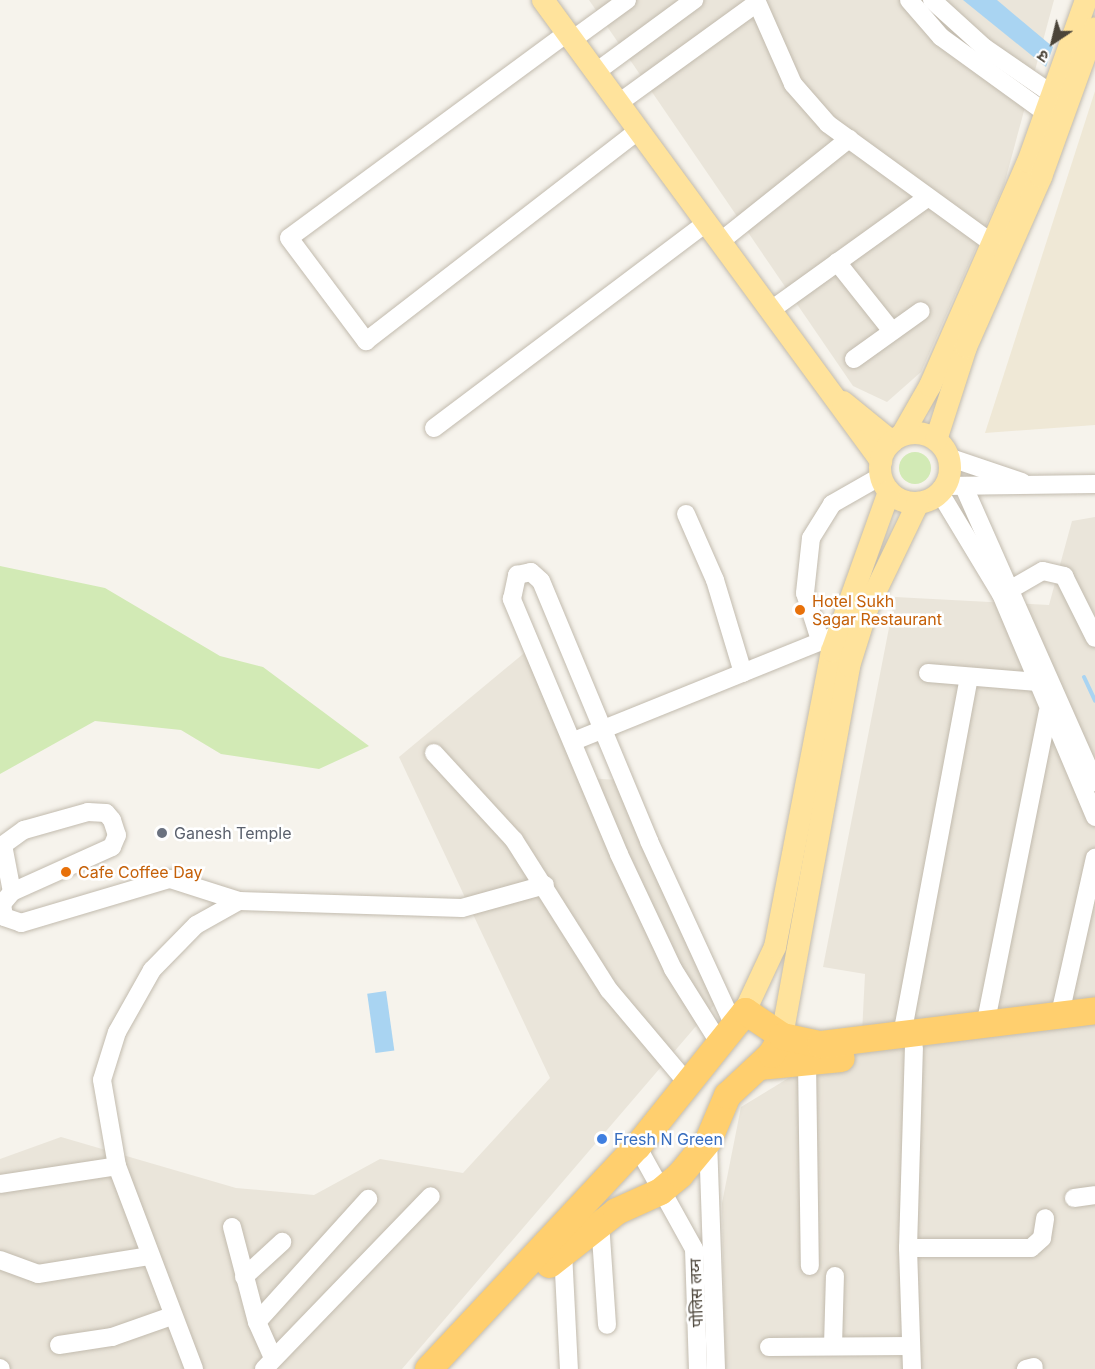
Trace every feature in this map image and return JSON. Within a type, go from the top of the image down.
[{"type":"highway","points":[[759,1066],[807,1062],[908,1042],[986,1021],[1095,1010]]},
{"type":"highway","points":[[428,1369],[637,1146],[689,1085],[733,1027],[820,1044],[908,1042],[1095,1024]]},
{"type":"highway","points":[[451,1369],[563,1252],[600,1222],[660,1191],[708,1140],[727,1095],[759,1066],[782,1036]]},
{"type":"main road","points":[[543,0],[640,129],[829,393],[889,461],[918,503]]},
{"type":"main road","points":[[733,1027],[775,947],[829,637],[889,461],[992,243],[1049,103],[1086,0]]},
{"type":"main road","points":[[782,1036],[849,666],[867,609],[918,503],[950,489],[942,448],[966,347],[1041,177],[1095,28]]},
{"type":"main road","points":[[889,461],[942,448]]},
{"type":"street","points":[[627,0],[570,37],[289,238],[366,341],[640,129]]},
{"type":"street","points":[[596,72],[694,0]]},
{"type":"street","points":[[909,0],[940,37],[1049,103]]},
{"type":"street","points":[[932,0],[1049,103]]},
{"type":"street","points":[[620,102],[756,1],[793,84],[849,139],[992,243]]},
{"type":"street","points":[[721,241],[849,139]]},
{"type":"street","points":[[771,310],[928,197]]},
{"type":"street","points":[[434,428],[707,222]]},
{"type":"street","points":[[837,262],[891,330]]},
{"type":"street","points":[[854,359],[891,330],[921,311]]},
{"type":"street","points":[[942,448],[1041,488]]},
{"type":"street","points":[[574,741],[829,637],[805,593],[811,538],[832,504],[889,461]]},
{"type":"street","points":[[950,489],[1041,488],[1095,484]]},
{"type":"street","points":[[950,489],[1013,588],[1095,782]]},
{"type":"street","points":[[950,489],[985,561],[1095,817]]},
{"type":"street","points":[[686,514],[715,580],[743,673]]},
{"type":"street","points":[[531,572],[541,581],[733,1027],[673,969],[512,599],[516,575],[531,572]]},
{"type":"street","points":[[1013,588],[1043,572],[1064,576],[1095,638]]},
{"type":"street","points":[[928,674],[1038,682]]},
{"type":"street","points":[[912,1369],[908,1248],[908,1042],[969,677]]},
{"type":"street","points":[[986,1021],[1048,712]]},
{"type":"street","points":[[434,753],[514,840],[545,885],[609,990],[689,1085]]},
{"type":"street","points":[[12,892],[3,845],[24,830],[88,812],[106,813],[112,820],[117,835],[111,847],[12,892],[1,912],[21,923],[170,879],[239,901],[462,908],[545,885]]},
{"type":"street","points":[[1060,1014],[1095,858]]},
{"type":"street","points":[[194,1369],[149,1256],[117,1166],[102,1080],[117,1032],[152,970],[196,925],[239,901]]},
{"type":"street","points":[[807,1062],[810,1266]]},
{"type":"street","points":[[708,1140],[716,1369]]},
{"type":"street","name":"पोलिस लय्न","points":[[637,1146],[694,1249],[698,1369]]},
{"type":"street","points":[[0,1184],[117,1166]]},
{"type":"street","points":[[1074,1198],[1095,1195]]},
{"type":"street","points":[[232,1227],[268,1364],[431,1196]]},
{"type":"street","points":[[256,1322],[368,1199]]},
{"type":"street","points":[[908,1248],[1031,1248],[1042,1238],[1045,1218]]},
{"type":"street","points":[[600,1222],[607,1325]]},
{"type":"street","points":[[244,1277],[282,1242]]},
{"type":"street","points":[[555,1369],[569,1362],[563,1252]]},
{"type":"street","points":[[0,1260],[38,1274],[149,1256]]},
{"type":"street","points":[[833,1346],[835,1276]]},
{"type":"street","points":[[59,1345],[112,1337],[172,1316]]},
{"type":"street","points":[[769,1347],[910,1346]]},
{"type":"shaded area","points":[[589,0],[1054,0],[1004,185],[921,372],[887,402],[853,386]]},
{"type":"shaded area","points":[[1095,91],[1095,425],[985,433]]},
{"type":"shaded area","points":[[1095,517],[1095,1369],[725,1369],[722,1203],[741,1107],[862,1033],[865,974],[823,967],[895,597],[1049,605],[1072,521]]},
{"type":"shaded area","points":[[529,649],[584,778],[619,780],[715,1004],[402,1369],[0,1369],[0,1159],[61,1137],[236,1188],[314,1195],[380,1159],[463,1173],[550,1078],[399,757]]},
{"type":"green space","points":[[915,452],[927,456],[931,468],[927,480],[915,484],[903,480],[899,468],[903,456]]},
{"type":"green space","points":[[0,566],[105,588],[220,656],[263,667],[369,746],[319,769],[221,754],[181,730],[95,721],[0,774]]},
{"type":"water","points":[[963,0],[997,0],[1053,47],[1046,67]]},
{"type":"water","points":[[386,991],[394,1050],[376,1053],[367,994]]},
{"type":"waterway","points":[[1084,677],[1095,701]]},
{"type":"place","name":"Hotel Sukh Sagar Restaurant","points":[[800,610]]},
{"type":"place","name":"Ganesh Temple","points":[[162,833]]},
{"type":"place","name":"Cafe Coffee Day","points":[[66,872]]},
{"type":"place","name":"Fresh N Green","points":[[602,1139]]}]
